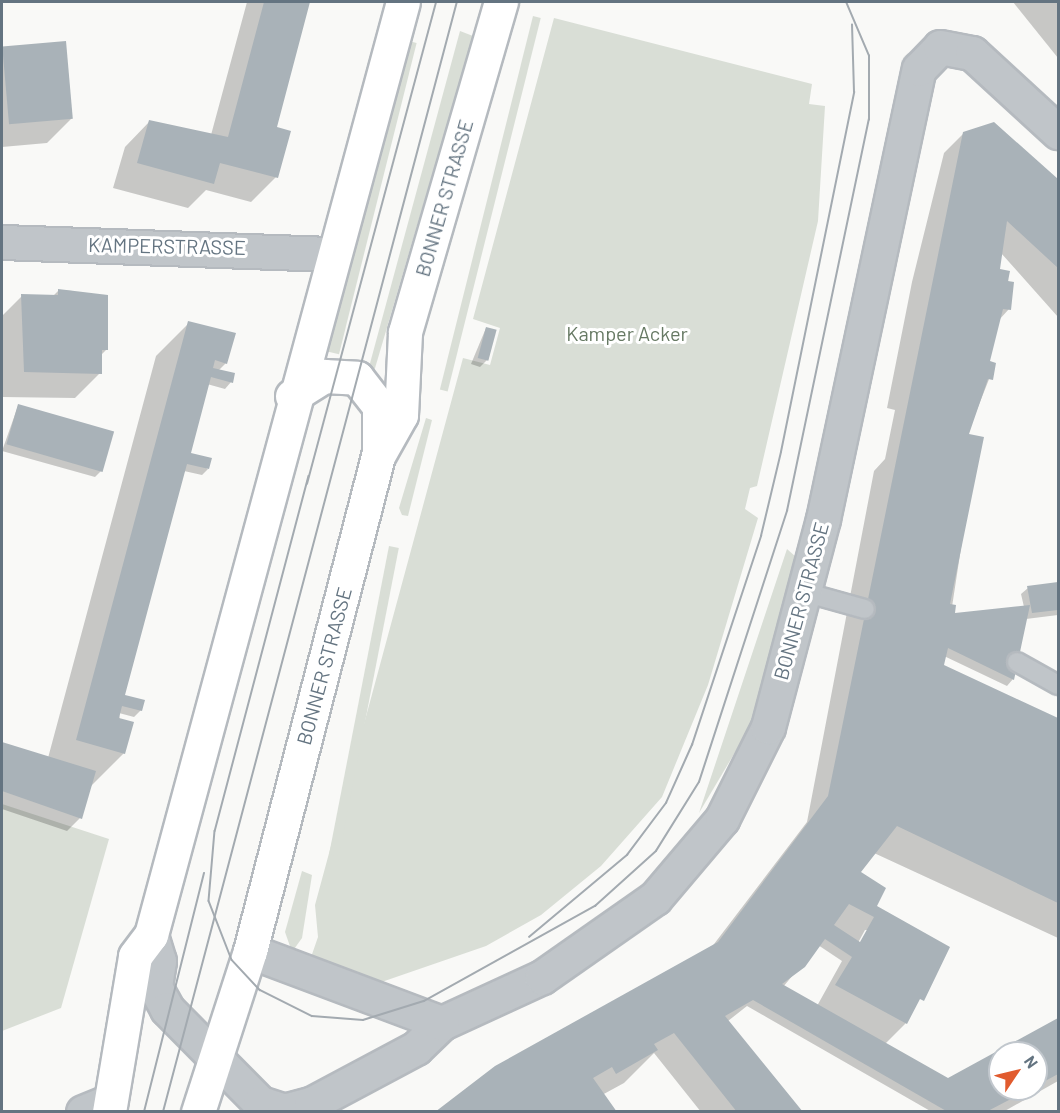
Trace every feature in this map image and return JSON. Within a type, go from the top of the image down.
[{"type":"main road","name":"BONNER STRASSE","points":[[100,1108],[135,956],[151,935],[292,396],[402,2]]},
{"type":"main road","name":"BONNER STRASSE","points":[[198,1112],[250,951],[378,456],[400,415],[405,332],[501,2]]},
{"type":"main road","points":[[292,396],[324,376],[357,378],[379,406],[378,456]]},
{"type":"street","name":"BONNER STRASSE","points":[[151,935],[161,999],[215,1063],[260,1103],[284,1110],[311,1109],[416,1048],[442,1023],[469,1014],[578,956],[629,921],[699,852],[748,771],[768,727],[804,592],[912,88],[926,57],[949,46],[972,53],[1059,132]]},
{"type":"street","name":"KAMPERSTRASSE","points":[[2,242],[282,248],[332,254]]},
{"type":"street","points":[[250,951],[442,1023]]},
{"type":"lane","points":[[804,592],[865,609]]},
{"type":"lane","points":[[1017,662],[1059,685]]},
{"type":"green space","points":[[533,16],[541,18],[448,391],[440,390]]},
{"type":"green space","name":"Kamper Acker","points":[[554,18],[812,84],[809,104],[825,106],[818,221],[757,486],[750,488],[745,509],[758,518],[708,685],[662,797],[601,866],[541,915],[486,946],[370,986],[309,963],[318,937],[315,905],[463,358],[490,365],[500,328],[473,319]]},
{"type":"green space","points":[[460,31],[473,36],[373,375],[369,367]]},
{"type":"green space","points":[[405,40],[417,43],[339,354],[327,351]]},
{"type":"green space","points":[[426,418],[432,420],[408,516],[402,515],[399,508]]},
{"type":"green space","points":[[389,546],[399,548],[339,856],[329,854]]},
{"type":"green space","points":[[787,549],[796,557],[777,644],[750,727],[699,813]]},
{"type":"green space","points":[[2,804],[109,839],[61,1008],[2,1031]]},
{"type":"green space","points":[[302,871],[312,875],[302,938],[292,952],[285,932]]},
{"type":"building","points":[[264,2],[310,2],[277,127],[291,131],[278,178],[220,163],[214,184],[137,163],[149,120],[228,137]]},
{"type":"building","points":[[66,41],[73,119],[9,124],[2,47]]},
{"type":"building","points":[[994,122],[1058,179],[1058,268],[1007,221],[1000,269],[1010,271],[1008,281],[1014,282],[1011,310],[1003,309],[990,361],[996,363],[993,380],[988,379],[969,434],[984,437],[950,604],[956,605],[955,613],[1030,605],[1014,680],[948,648],[944,665],[1058,718],[1058,903],[897,826],[861,872],[886,888],[877,906],[950,947],[924,1001],[920,999],[907,1024],[835,985],[852,957],[825,939],[805,967],[782,984],[948,1078],[988,1056],[988,1101],[1007,1101],[986,1112],[948,1112],[753,1000],[725,1016],[803,1112],[737,1112],[674,1033],[654,1044],[658,1050],[616,1074],[612,1067],[593,1078],[617,1112],[435,1112],[495,1066],[718,942],[828,796],[963,132]],"holes":[[[849,904],[874,917],[860,942],[834,925]]]},
{"type":"building","points":[[58,289],[108,295],[108,350],[102,350],[102,374],[24,372],[21,294],[58,295]]},
{"type":"building","points":[[188,321],[236,333],[227,364],[215,360],[213,368],[235,373],[233,383],[211,377],[191,453],[212,458],[209,469],[187,464],[125,695],[145,700],[142,711],[122,706],[119,718],[134,722],[125,754],[76,740]]},
{"type":"building","points":[[486,327],[497,330],[488,361],[478,358]]},
{"type":"building","points":[[18,404],[114,432],[103,472],[6,444]]},
{"type":"building","points":[[1058,582],[1058,610],[1032,613],[1027,586]]},
{"type":"building","points":[[2,742],[96,771],[82,819],[2,791]]},
{"type":"building","points":[[1058,1018],[1058,1074],[1048,1079],[1048,1041],[1016,1041]]},
{"type":"tram line","points":[[307,484],[436,2]]},
{"type":"tram line","points":[[163,1112],[457,2]]},
{"type":"tram line","points":[[309,476],[215,831],[209,901],[232,960],[260,990],[312,1016],[363,1020],[424,1001],[595,906],[656,851],[699,782],[787,511],[869,120],[869,56],[846,2]]},
{"type":"tram line","points":[[529,937],[627,855],[666,803],[692,745],[761,536],[781,452],[854,92],[852,25]]},
{"type":"tram line","points":[[144,1112],[204,873]]}]
